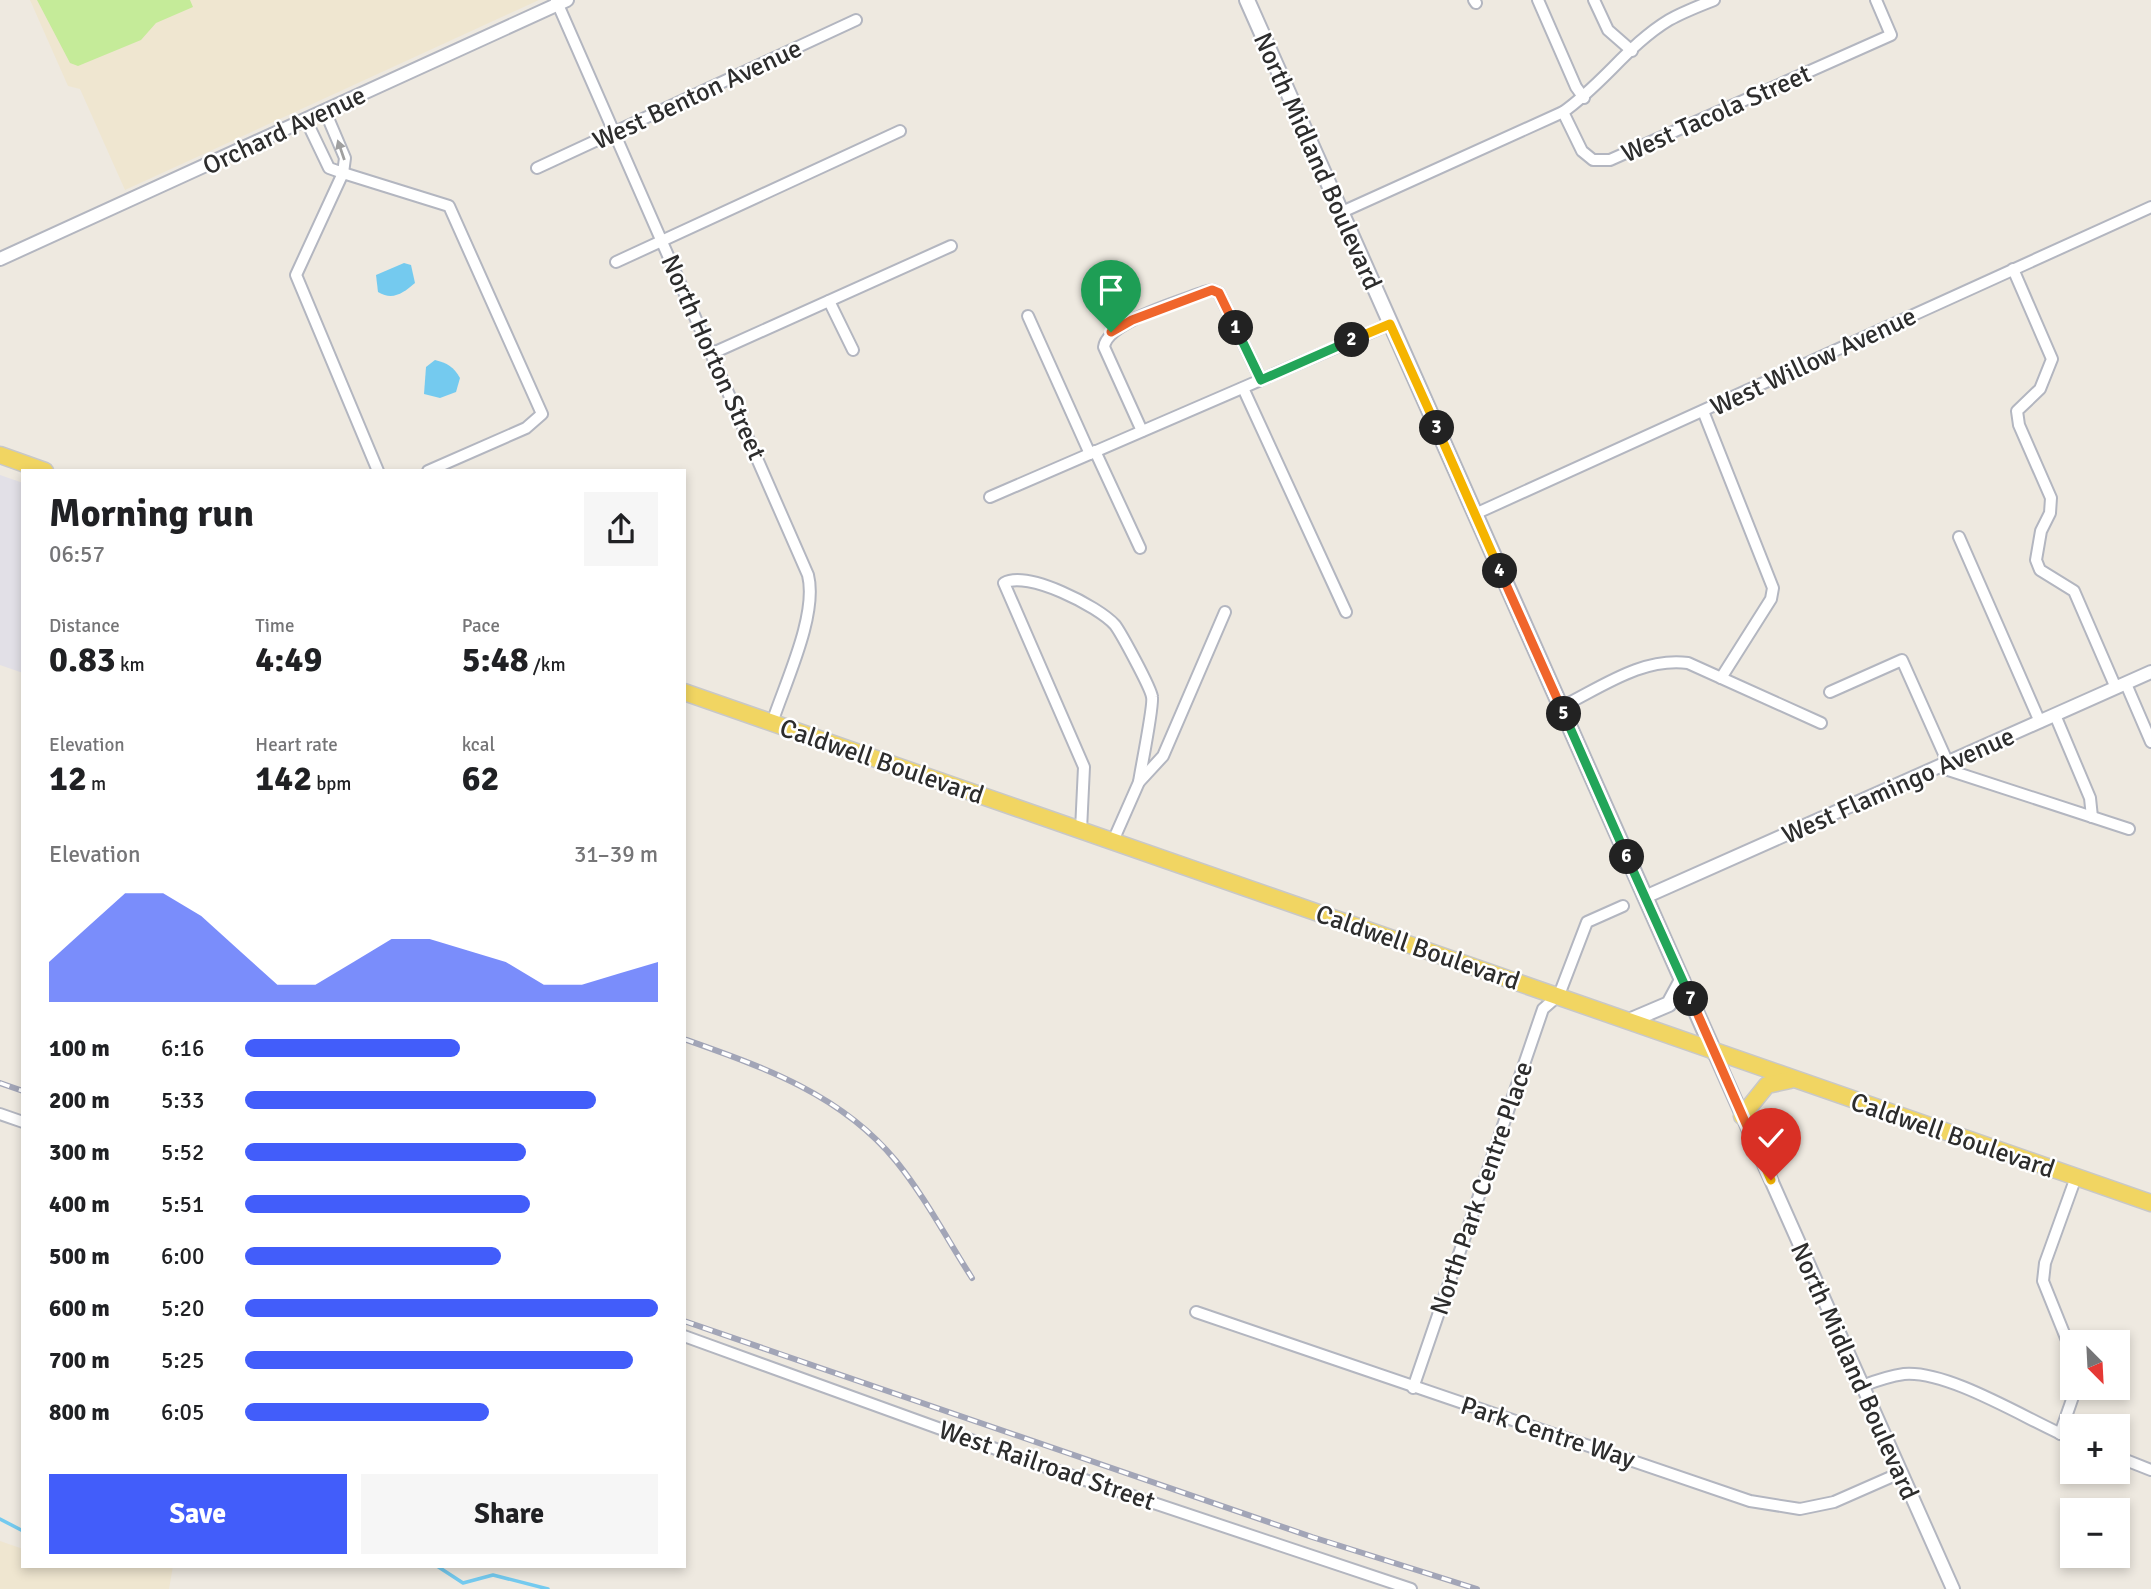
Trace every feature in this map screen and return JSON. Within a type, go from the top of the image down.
[{"type":"main road","name":"North Midland Boulevard","points":[[1247,0],[1714,1052]]},
{"type":"main road","points":[[0,455],[39,469]]},
{"type":"main road","name":"Caldwell Boulevard","points":[[686,693],[1559,995],[1790,1080],[2151,1203]]},
{"type":"main road","points":[[1629,1021],[1669,1004],[1682,980]]},
{"type":"main road","points":[[1742,1116],[1767,1085],[1790,1080]]},
{"type":"street","points":[[1538,0],[1576,87],[1584,98]]},
{"type":"street","points":[[1594,0],[1608,30],[1632,51]]},
{"type":"street","points":[[1342,212],[1563,112],[1584,98],[1632,51],[1670,19],[1714,0]]},
{"type":"street","name":"West Tacola Street","points":[[1563,112],[1583,151],[1593,160],[1611,160],[1891,35],[1876,0]]},
{"type":"street","name":"Orchard Avenue","points":[[0,259],[560,1]]},
{"type":"street","name":"North Horton Street","points":[[560,1],[810,582],[807,614],[772,723]]},
{"type":"street","name":"West Benton Avenue","points":[[537,169],[856,20]]},
{"type":"street","points":[[325,111],[345,158],[343,173],[296,275],[376,469]]},
{"type":"street","points":[[306,120],[329,168],[449,206],[542,414],[526,428],[433,469]]},
{"type":"street","points":[[616,262],[900,131]]},
{"type":"street","name":"West Willow Avenue","points":[[1475,514],[2151,207]]},
{"type":"street","points":[[712,353],[951,246]]},
{"type":"street","points":[[2013,269],[2052,359],[2040,389],[2017,411],[2019,425],[2051,498],[2050,513],[2040,531],[2036,560],[2040,570],[2074,591],[2151,742]]},
{"type":"street","points":[[1142,431],[1104,347],[1105,338],[1111,332],[1132,320],[1204,292],[1212,290],[1219,293],[1261,380]]},
{"type":"street","points":[[829,301],[853,350]]},
{"type":"street","points":[[1028,316],[1140,548]]},
{"type":"street","points":[[990,496],[1390,324]]},
{"type":"street","points":[[1243,388],[1346,612]]},
{"type":"street","points":[[1703,411],[1773,588],[1771,598],[1721,678]]},
{"type":"street","points":[[1959,537],[2040,722]]},
{"type":"street","points":[[1080,830],[1084,767],[1004,583],[1011,579],[1036,582],[1089,605],[1116,626],[1153,697],[1139,782],[1113,841]]},
{"type":"street","points":[[1139,782],[1163,756],[1225,612]]},
{"type":"street","points":[[1561,708],[1644,666],[1665,660],[1688,663],[1821,723]]},
{"type":"street","points":[[1830,692],[1902,660],[1944,765],[2129,830]]},
{"type":"street","name":"West Flamingo Avenue","points":[[1645,897],[2151,672]]},
{"type":"street","points":[[2055,715],[2090,798],[2092,817]]},
{"type":"street","name":"North Park Centre Place","points":[[1413,1388],[1543,1009],[1559,995],[1587,922],[1623,906]]},
{"type":"street","name":"North Midland Boulevard","points":[[1714,1052],[1953,1589]]},
{"type":"street","points":[[0,1114],[21,1121]]},
{"type":"street","points":[[2063,1330],[2043,1281],[2045,1263],[2076,1177]]},
{"type":"street","name":"Park Centre Way","points":[[1196,1312],[1750,1501],[1800,1509],[1835,1502],[1900,1473]]},
{"type":"street","name":"West Railroad Street","points":[[686,1337],[1043,1466],[1411,1589]]},
{"type":"street","points":[[1862,1386],[1906,1374],[1933,1378],[1955,1385],[2060,1434]]},
{"type":"street","points":[[2130,1462],[2151,1470]]},
{"type":"shaded area","points":[[30,0],[539,0],[125,190],[80,89],[68,86]]},
{"type":"shaded area","points":[[0,475],[21,482],[21,672],[0,665]]},
{"type":"shaded area","points":[[0,1541],[21,1548],[21,1568],[173,1568],[169,1589],[0,1589]]},
{"type":"green space","points":[[37,0],[190,0],[193,7],[156,23],[141,40],[78,66],[70,63]]},
{"type":"water","points":[[404,263],[411,265],[415,283],[393,296],[378,292],[376,275]]},
{"type":"water","points":[[435,360],[450,366],[460,378],[456,392],[440,398],[424,394],[426,367]]},
{"type":"waterway","points":[[0,1519],[21,1530]]},
{"type":"waterway","points":[[440,1568],[463,1583],[493,1575],[548,1589]]},
{"type":"railway","points":[[686,1040],[743,1060],[799,1085],[851,1118],[874,1138],[907,1175],[972,1278]]},
{"type":"railway","points":[[0,1083],[21,1090]]},
{"type":"railway","points":[[686,1322],[1312,1537],[1477,1589]]},
{"type":"route","points":[[1111,332],[1132,320],[1212,290],[1219,293],[1261,380],[1390,324],[1771,1180]]}]
